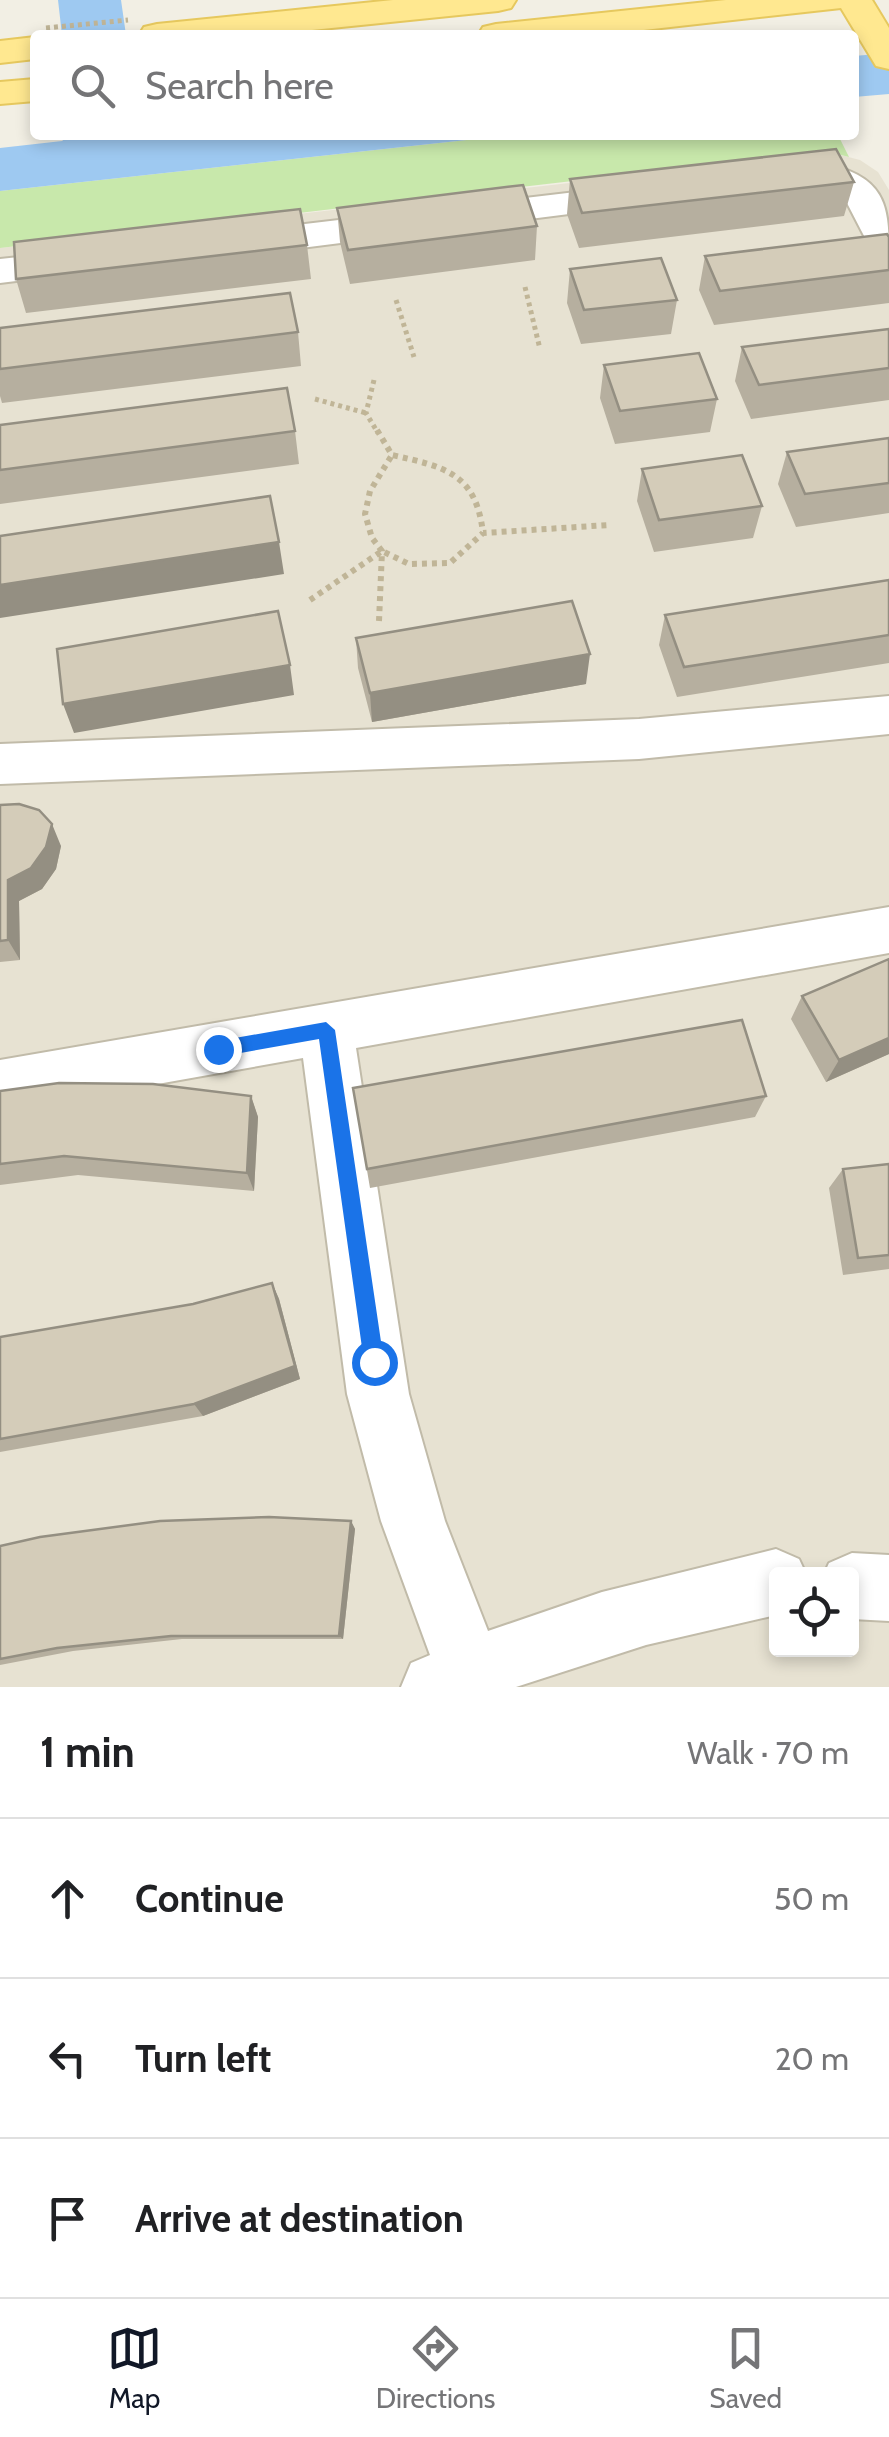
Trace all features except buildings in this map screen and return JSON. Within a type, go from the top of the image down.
[{"type":"main road","points":[[144,28],[498,0]]},
{"type":"main road","points":[[543,30],[828,0]]},
{"type":"main road","points":[[854,0],[886,53]]},
{"type":"main road","points":[[0,52],[30,41]]},
{"type":"main road","points":[[0,94],[30,91]]},
{"type":"street","points":[[750,182],[828,172],[853,183],[889,250]]},
{"type":"street","points":[[206,248],[672,191]]},
{"type":"street","points":[[0,271],[112,258]]},
{"type":"street","points":[[0,764],[639,739],[889,715]]},
{"type":"street","points":[[0,1086],[889,930]]},
{"type":"street","points":[[326,1030],[378,1394],[453,1679],[675,1604],[769,1584]]},
{"type":"street","points":[[859,1586],[889,1588]]},
{"type":"path","points":[[525,287],[540,348]]},
{"type":"path","points":[[396,300],[414,357]]},
{"type":"path","points":[[366,414],[374,380]]},
{"type":"path","points":[[315,399],[366,414],[392,455],[448,469],[470,487],[482,508],[482,533]]},
{"type":"path","points":[[392,455],[368,495],[363,518],[368,536],[382,551],[410,564],[450,563],[482,533],[609,525]]},
{"type":"path","points":[[310,600],[382,551]]},
{"type":"path","points":[[379,621],[382,551]]},
{"type":"shaded area","points":[[833,153],[860,160],[878,172],[889,190],[889,1687],[0,1687],[0,248]]},
{"type":"green space","points":[[466,140],[840,140],[849,157],[833,153],[795,155],[0,248],[0,191]]},
{"type":"water","points":[[58,0],[121,0],[125,30],[61,30]]},
{"type":"water","points":[[889,53],[889,94],[859,97],[859,56]]},
{"type":"water","points":[[466,140],[0,191],[0,148],[62,141]]},
{"type":"route","points":[[218,1049],[326,1030],[374,1362]]}]
